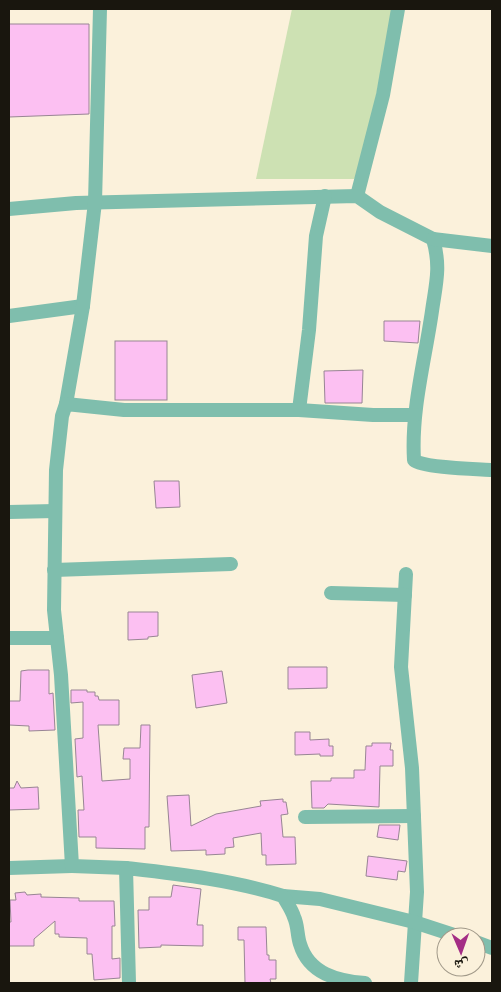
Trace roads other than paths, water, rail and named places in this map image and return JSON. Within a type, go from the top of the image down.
[{"type":"street","points":[[72,866],[62,675],[54,610],[55,511],[59,439],[83,306],[95,202],[100,9]]},
{"type":"street","points":[[357,196],[383,96],[398,9]]},
{"type":"street","points":[[299,410],[309,330],[316,236],[325,196]]},
{"type":"street","points":[[9,209],[95,202],[357,196],[380,212],[433,239],[492,246]]},
{"type":"street","points":[[433,239],[438,257],[438,268],[415,415],[414,457],[417,463],[492,470]]},
{"type":"street","points":[[9,316],[83,306]]},
{"type":"street","points":[[66,404],[124,410],[299,410],[373,415],[415,415]]},
{"type":"street","points":[[9,512],[55,511]]},
{"type":"street","points":[[54,570],[231,564]]},
{"type":"street","points":[[406,574],[401,667],[412,768],[417,892],[411,983]]},
{"type":"street","points":[[331,593],[405,595]]},
{"type":"street","points":[[9,638],[57,638]]},
{"type":"street","points":[[305,817],[414,816]]},
{"type":"street","points":[[9,868],[72,866],[156,871],[258,888],[283,896],[320,899],[436,929]]},
{"type":"street","points":[[126,868],[129,983]]},
{"type":"street","points":[[283,896],[294,917],[300,945],[307,959],[321,973],[351,982],[366,983]]}]
